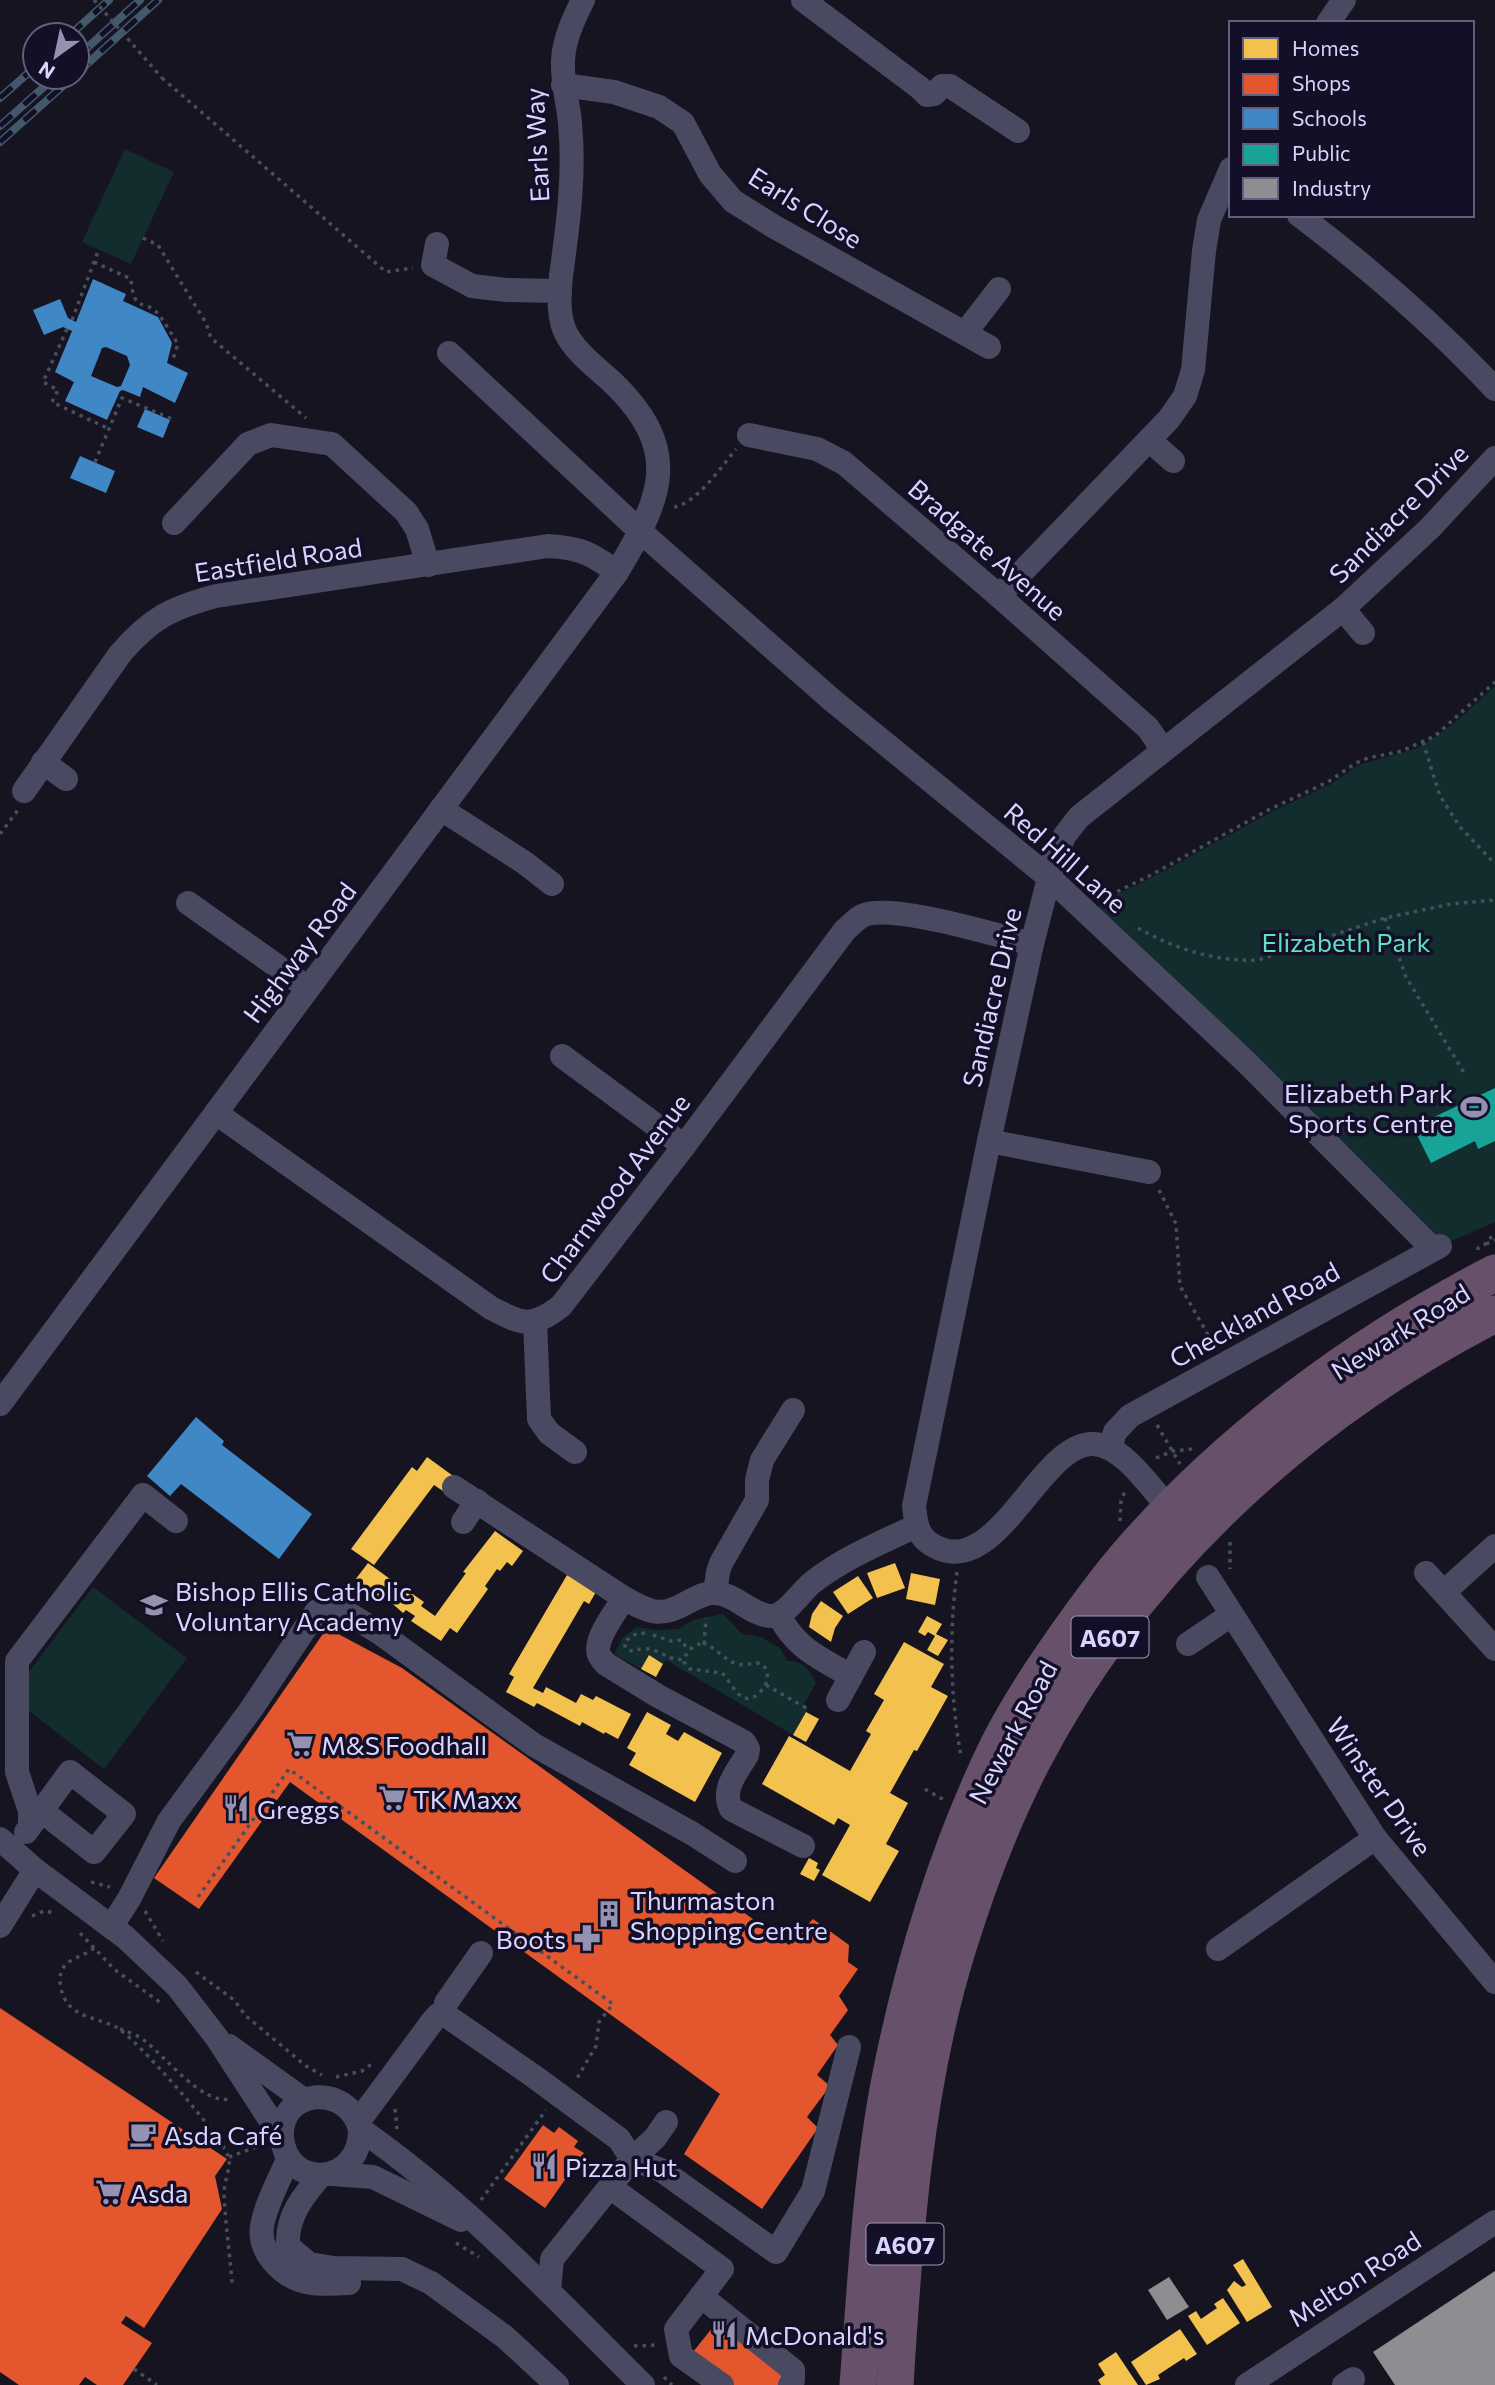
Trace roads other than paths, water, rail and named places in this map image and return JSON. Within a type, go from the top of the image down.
[{"type":"highway","name":"Newark Road","points":[[858,2385],[873,2214],[890,2078],[921,1949],[950,1859],[1001,1741],[1046,1664],[1094,1597],[1132,1549],[1170,1509],[1258,1429],[1348,1361],[1443,1300],[1490,1259]]},
{"type":"highway","name":"Newark Road","points":[[895,2385],[906,2224],[933,2047],[957,1949],[984,1871],[1034,1759],[1105,1642],[1137,1600],[1215,1515],[1283,1453],[1372,1387],[1465,1329],[1495,1314]]},
{"type":"street","name":"Earls Way","points":[[583,0],[571,25],[562,57],[563,86],[570,122],[572,192],[560,290],[564,328],[571,341],[626,396],[646,422],[657,455],[657,492],[641,532]]},
{"type":"street","points":[[803,0],[926,95],[934,94],[942,86],[950,86],[1018,131]]},
{"type":"street","points":[[1329,21],[1344,0]]},
{"type":"street","name":"Earls Close","points":[[563,86],[614,92],[659,107],[683,123],[710,174],[733,201],[989,347]]},
{"type":"street","points":[[999,596],[1169,419],[1185,396],[1193,370],[1209,220],[1229,174]]},
{"type":"street","points":[[1301,217],[1380,280],[1459,351],[1495,389]]},
{"type":"street","points":[[435,254],[472,286],[506,290],[560,290]]},
{"type":"street","points":[[965,333],[999,289]]},
{"type":"street","name":"Red Hill Lane","points":[[449,353],[641,532],[832,700],[1051,880],[1245,1060],[1437,1248]]},
{"type":"street","points":[[174,523],[248,444],[271,435],[332,444],[406,512],[416,528],[428,565]]},
{"type":"street","name":"Bradgate Avenue","points":[[749,435],[817,449],[844,463],[1148,729],[1163,750]]},
{"type":"street","points":[[1149,440],[1173,461]]},
{"type":"street","name":"Sandiacre Drive","points":[[916,1527],[915,1506],[989,1141],[1032,944],[1051,880],[1055,855],[1065,835],[1079,817],[1343,609],[1430,528],[1495,458]]},
{"type":"street","name":"Highway Road","points":[[0,1404],[617,572],[641,532]]},
{"type":"street","name":"Eastfield Road","points":[[24,791],[120,654],[138,633],[156,619],[182,605],[216,596],[548,546],[575,548],[594,556],[617,572]]},
{"type":"street","name":"Sandiacre Drive","points":[[1343,609],[1363,633]]},
{"type":"street","points":[[43,762],[66,779]]},
{"type":"street","points":[[441,809],[525,863],[552,884]]},
{"type":"street","points":[[188,903],[308,988]]},
{"type":"street","name":"Charnwood Avenue","points":[[535,1321],[547,1317],[561,1306],[845,930],[862,916],[880,912],[907,914],[1032,944]]},
{"type":"street","points":[[562,1056],[684,1146]]},
{"type":"street","points":[[216,1113],[491,1308],[518,1322],[535,1321],[539,1419],[549,1433],[575,1452]]},
{"type":"street","points":[[989,1141],[1149,1172]]},
{"type":"street","name":"Checkland Road","points":[[1110,1448],[1115,1432],[1130,1416],[1437,1248]]},
{"type":"street","points":[[715,1592],[721,1563],[757,1500],[758,1470],[778,1418]]},
{"type":"street","points":[[454,1487],[470,1511],[643,1609],[658,1613],[668,1612],[715,1592],[756,1611],[770,1616],[779,1615],[811,1584],[842,1562],[916,1527],[924,1541],[940,1549],[960,1553],[974,1549],[989,1537],[1064,1456],[1082,1446],[1094,1444],[1110,1448],[1123,1456],[1170,1509]]},
{"type":"street","points":[[176,1521],[144,1495],[17,1661],[17,1772],[30,1811],[36,1818],[6,1844],[35,1870],[111,1927],[177,1986],[217,2038],[280,2146],[309,2173],[373,2177],[494,2236]]},
{"type":"street","points":[[1444,1592],[1495,1546]]},
{"type":"street","points":[[1426,1573],[1495,1649]]},
{"type":"street","name":"Winster Drive","points":[[1208,1577],[1375,1838],[1495,1982]]},
{"type":"street","points":[[624,1598],[601,1637],[598,1650],[600,1657],[606,1664],[658,1696],[744,1742],[748,1748],[747,1755],[727,1789],[727,1802],[731,1809],[803,1846]]},
{"type":"street","points":[[111,1927],[129,1899],[169,1821],[252,1708],[317,1611],[328,1608],[344,1611],[380,1633],[534,1745],[693,1834],[735,1861]]},
{"type":"street","points":[[779,1615],[794,1640],[851,1676]]},
{"type":"street","points":[[1188,1644],[1231,1615]]},
{"type":"street","points":[[838,1700],[864,1653]]},
{"type":"street","points":[[1218,1949],[1375,1838]]},
{"type":"street","points":[[1,1924],[35,1870]]},
{"type":"street","points":[[444,2014],[446,2003],[481,1953]]},
{"type":"street","points":[[557,2385],[505,2337],[430,2283],[402,2269],[334,2268],[309,2264],[288,2246],[289,2222],[301,2199],[326,2174],[351,2161],[358,2152],[359,2126],[387,2081],[438,2015],[444,2014],[619,2139],[632,2159],[661,2170],[776,2252],[813,2191],[849,2047]]},
{"type":"street","points":[[217,2038],[313,2098],[334,2099],[346,2105],[359,2126],[494,2236],[643,2385]]},
{"type":"street","points":[[387,2081],[313,2098],[295,2106],[287,2116],[262,2225],[262,2244],[274,2263],[291,2276],[310,2283],[430,2283]]},
{"type":"street","points":[[549,2291],[552,2259],[632,2159],[666,2122]]},
{"type":"street","points":[[610,2187],[722,2269],[676,2329],[681,2356],[722,2385]]},
{"type":"street","name":"Melton Road","points":[[1247,2385],[1495,2222]]},
{"type":"street","points":[[697,2301],[726,2317],[786,2373]]},
{"type":"railway","points":[[86,21],[109,0]]},
{"type":"railway","points":[[91,44],[140,0]]},
{"type":"railway","points":[[91,60],[158,0]]},
{"type":"railway","points":[[0,98],[21,79]]},
{"type":"railway","points":[[0,126],[39,91]]},
{"type":"railway","points":[[0,142],[57,91]]},
{"type":"place","name":"Elizabeth Park Sports Centre","points":[[1474,1107]]},
{"type":"place","name":"Bishop Ellis Catholic Voluntary Academy","points":[[154,1605]]},
{"type":"place","name":"M&S Foodhall","points":[[300,1744]]},
{"type":"place","name":"TK Maxx","points":[[392,1798]]},
{"type":"place","name":"Greggs","points":[[236,1808]]},
{"type":"place","name":"Thurmaston Shopping Centre","points":[[609,1914]]},
{"type":"place","name":"Boots","points":[[587,1938]]},
{"type":"place","name":"Asda Café","points":[[143,2134]]},
{"type":"place","name":"Pizza Hut","points":[[544,2166]]},
{"type":"place","name":"Asda","points":[[109,2192]]},
{"type":"place","name":"McDonald's","points":[[724,2334]]},
{"type":"park label","name":"Elizabeth Park","points":[[1346,941]]}]
